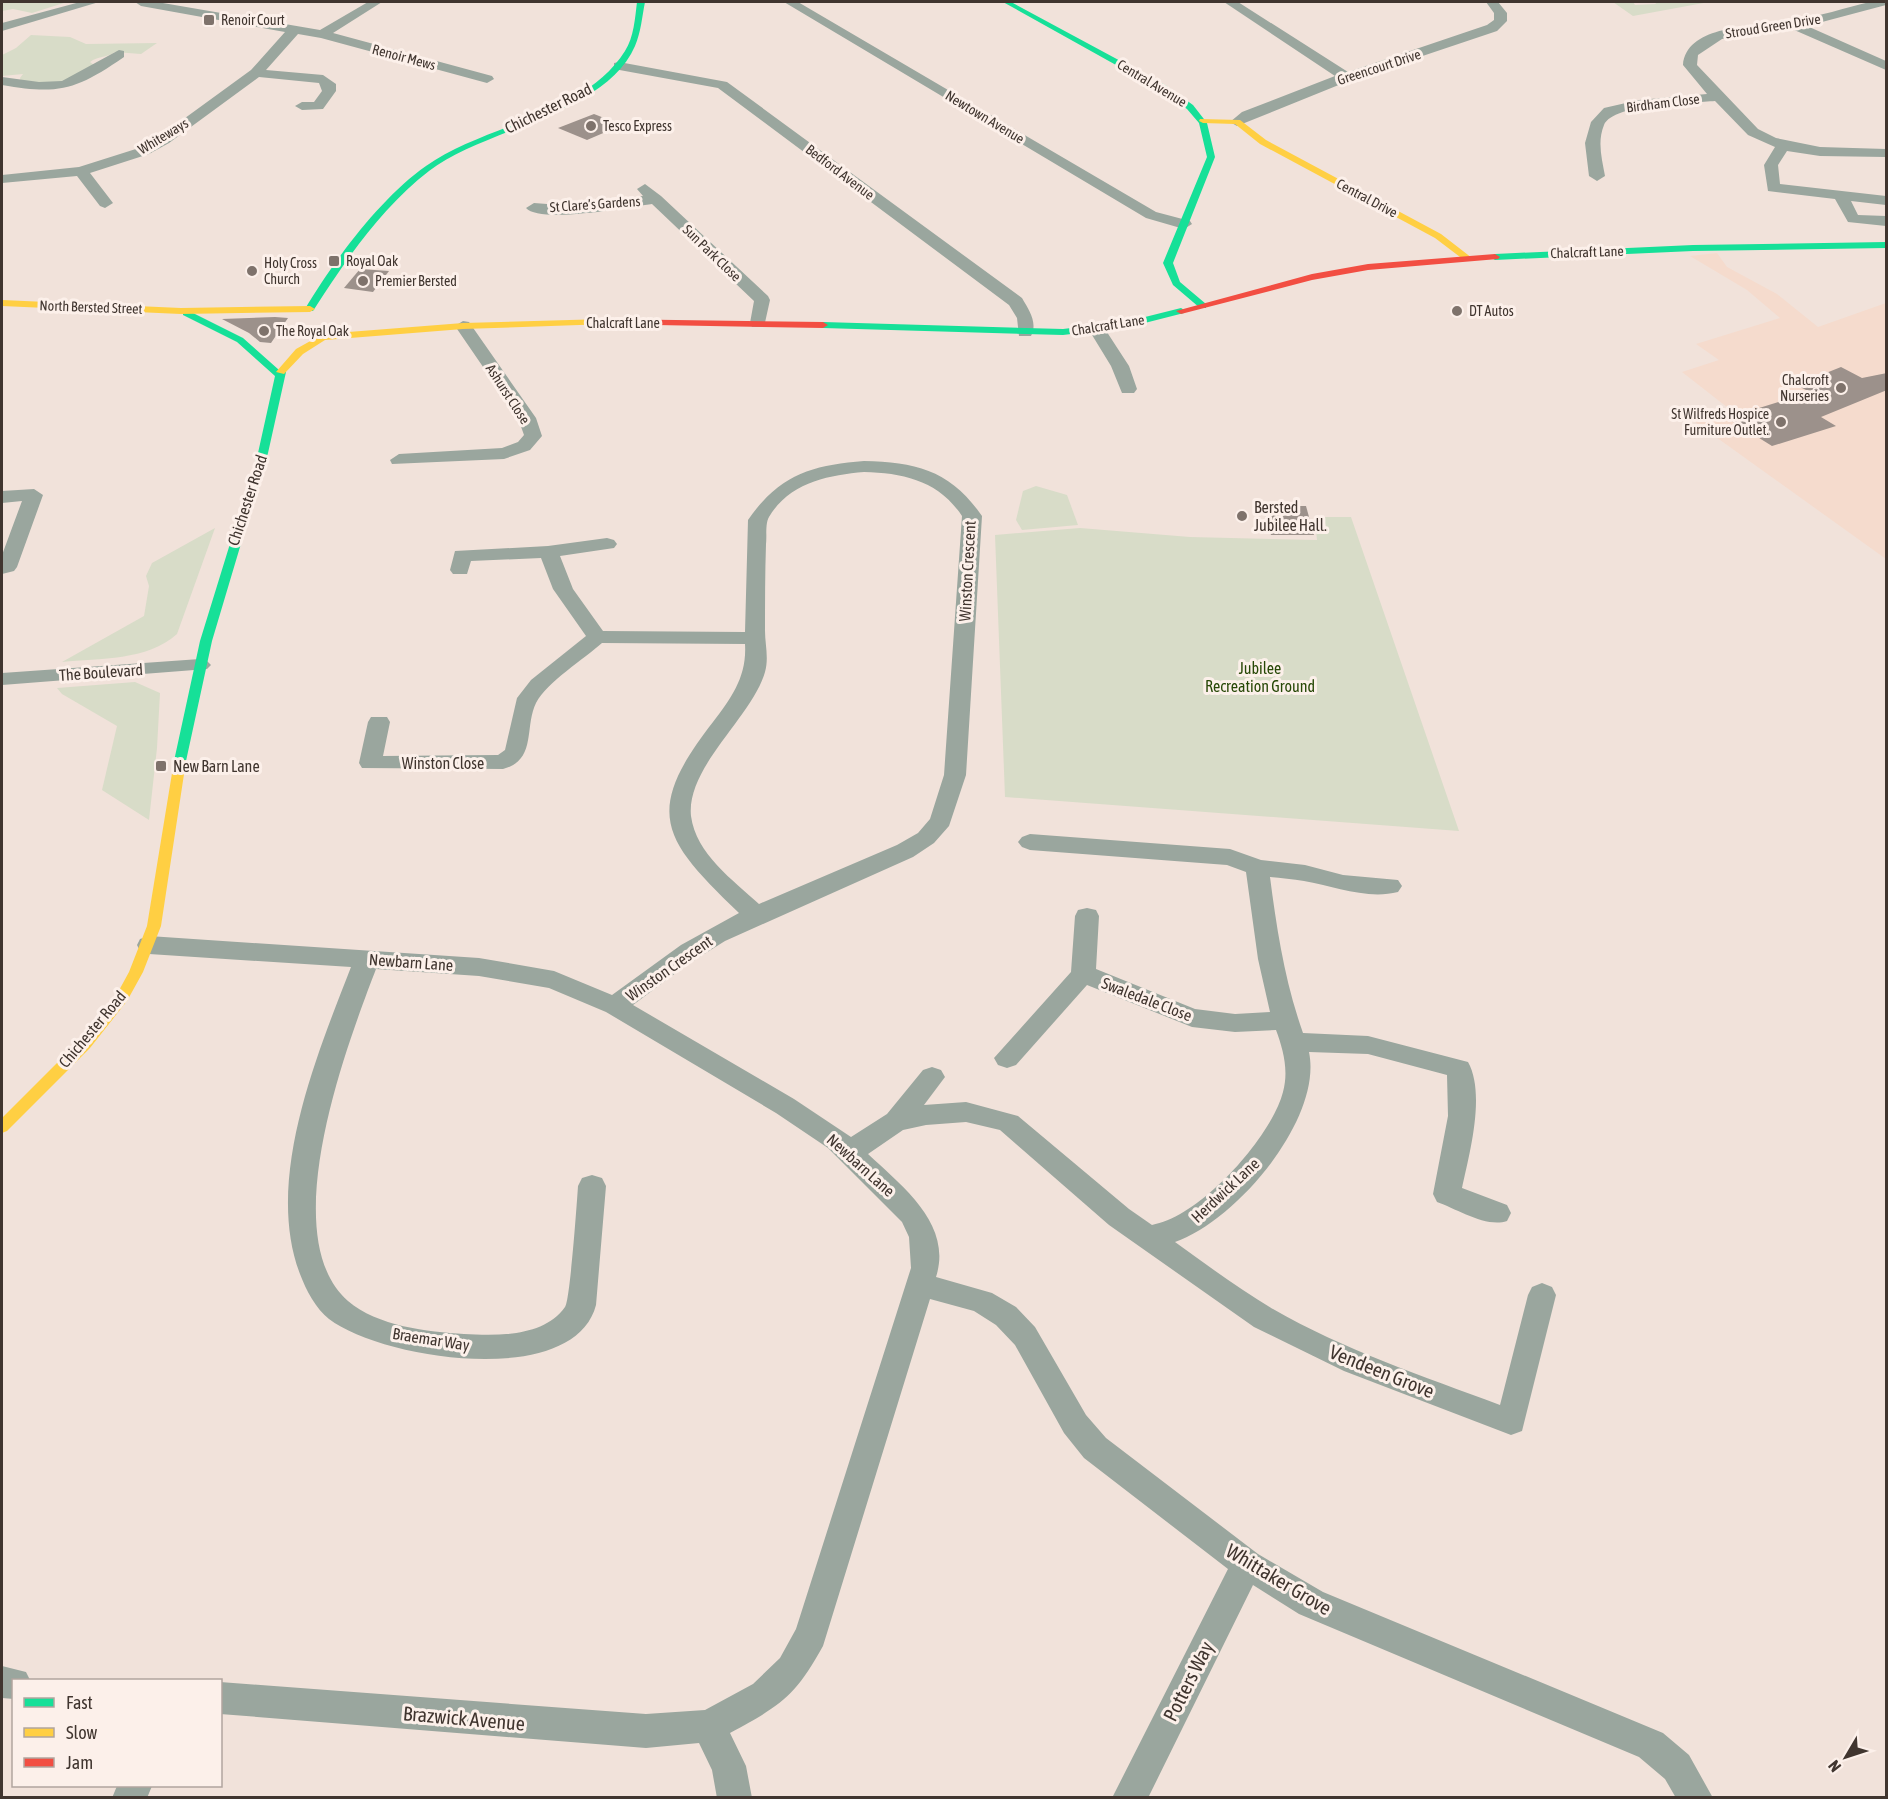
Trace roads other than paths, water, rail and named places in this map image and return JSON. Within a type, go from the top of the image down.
[{"type":"street","points":[[2,27],[93,2]]},
{"type":"street","points":[[141,2],[208,16],[322,34],[376,2]]},
{"type":"street","name":"Chichester Road","points":[[2,1127],[82,1045],[123,995],[149,945],[200,664],[215,603],[264,450],[278,374],[317,323],[322,285],[420,173],[440,159],[580,96],[619,66],[630,49],[641,2]]},
{"type":"street","name":"Newtown Avenue","points":[[790,2],[1151,215],[1184,224]]},
{"type":"street","name":"Central Avenue","points":[[1006,2],[1187,102],[1215,139],[1208,165],[1168,262],[1170,273],[1181,291],[1203,306]]},
{"type":"street","points":[[1230,2],[1346,77]]},
{"type":"street","name":"Greencourt Drive","points":[[1237,122],[1247,115],[1346,77],[1492,28],[1500,21],[1501,13],[1492,2]]},
{"type":"street","name":"Stroud Green Drive","points":[[1883,2],[1794,25],[1719,35],[1699,46],[1691,54],[1690,65],[1717,97],[1737,112],[1755,133],[1783,146],[1824,152],[1887,153]]},
{"type":"street","points":[[1794,25],[1887,66]]},
{"type":"street","name":"Whiteways","points":[[2,178],[81,171],[144,151],[164,140],[256,73],[294,30]]},
{"type":"street","name":"Renoir Mews","points":[[322,34],[487,79]]},
{"type":"street","points":[[2,81],[36,87],[63,86],[80,81],[119,54]]},
{"type":"street","name":"Bedford Avenue","points":[[619,66],[722,85],[1016,302],[1025,318],[1025,332]]},
{"type":"street","points":[[256,73],[323,79],[329,84],[329,91],[318,106],[302,106]]},
{"type":"street","name":"Birdham Close","points":[[1597,176],[1592,143],[1598,122],[1609,111],[1639,104],[1717,97]]},
{"type":"street","points":[[1203,121],[1237,122]]},
{"type":"street","name":"Central Drive","points":[[1237,122],[1243,136],[1263,142],[1438,236],[1467,258]]},
{"type":"street","points":[[1783,146],[1771,165],[1773,188],[1887,200]]},
{"type":"street","points":[[81,171],[105,202]]},
{"type":"street","name":"St Clare’s Gardens","points":[[534,208],[560,210],[651,194]]},
{"type":"street","name":"Sun Park Close","points":[[651,194],[762,300],[758,323]]},
{"type":"street","points":[[1841,196],[1853,219],[1887,221]]},
{"type":"street","name":"Chalcraft Lane","points":[[317,323],[463,326],[617,322],[758,323],[1025,332],[1097,330],[1203,306],[1312,277],[1368,267],[1467,258],[1693,248],[1887,245]]},
{"type":"street","name":"North Bersted Street","points":[[2,303],[181,311],[317,323]]},
{"type":"street","name":"North Bersted Street","points":[[181,311],[240,340],[278,374]]},
{"type":"street","name":"Ashurst Close","points":[[399,460],[504,453],[524,446],[533,436],[527,418],[463,326]]},
{"type":"street","points":[[1097,330],[1120,366],[1128,389]]},
{"type":"street","name":"Winston Crescent","points":[[615,1006],[673,962],[756,915],[905,851],[926,838],[941,821],[955,775],[972,516],[960,498],[944,484],[921,474],[897,469],[858,466],[811,476],[787,488],[771,501],[758,520],[755,671],[738,702],[703,752],[685,784],[679,807],[679,826],[700,861],[756,915]]},
{"type":"street","points":[[2,497],[34,495],[4,568]]},
{"type":"street","points":[[460,570],[462,555],[548,552],[607,544]]},
{"type":"street","points":[[548,552],[563,589],[597,637],[755,638]]},
{"type":"street","name":"Winston Close","points":[[379,722],[369,764],[503,762],[514,753],[525,703],[539,685],[597,637]]},
{"type":"street","name":"The Boulevard","points":[[2,679],[200,664]]},
{"type":"street","points":[[1030,842],[1230,857],[1257,867],[1305,873],[1343,884],[1390,886]]},
{"type":"street","name":"Herdwick Lane","points":[[1148,1237],[1166,1235],[1184,1227],[1220,1198],[1270,1146],[1296,1091],[1299,1073],[1265,929],[1257,867]]},
{"type":"street","name":"Swaledale Close","points":[[1007,1058],[1083,974],[1087,915]]},
{"type":"street","name":"Newbarn Lane","points":[[149,945],[478,967],[554,980],[615,1006],[785,1106],[838,1141],[913,1215],[923,1238],[925,1268],[811,1635],[792,1669],[765,1696],[708,1726]]},
{"type":"street","name":"Braemar Way","points":[[367,959],[329,1060],[315,1112],[304,1194],[307,1240],[313,1271],[326,1295],[341,1312],[378,1330],[411,1339],[466,1346],[531,1343],[548,1338],[565,1329],[580,1311],[592,1186]]},
{"type":"street","name":"Swaledale Close","points":[[1083,974],[1192,1018],[1368,1045],[1459,1069],[1463,1090],[1462,1110],[1447,1194],[1497,1213]]},
{"type":"street","points":[[850,1152],[896,1121],[932,1077]]},
{"type":"street","points":[[896,1121],[961,1110],[992,1116],[1009,1123],[1119,1216],[1148,1237]]},
{"type":"street","name":"Vendeen Grove","points":[[1148,1237],[1235,1300],[1266,1319],[1328,1350],[1511,1422],[1542,1295]]},
{"type":"street","name":"Whittaker Grove","points":[[920,1286],[982,1301],[1006,1316],[1025,1336],[1075,1424],[1095,1448],[1247,1564],[1311,1603],[1651,1745],[1677,1767],[1696,1797]]},
{"type":"street","name":"Potters Way","points":[[1129,1797],[1247,1564]]},
{"type":"street","name":"Brazwick Avenue","points":[[222,1698],[588,1728],[646,1731],[708,1726]]},
{"type":"street","points":[[708,1726],[729,1766],[735,1797]]},
{"type":"place","name":"Renoir Court","points":[[209,20]]},
{"type":"place","name":"Tesco Express","points":[[591,126]]},
{"type":"place","name":"Royal Oak","points":[[334,261]]},
{"type":"place","name":"Holy Cross Church","points":[[252,271]]},
{"type":"place","name":"Premier Bersted","points":[[363,281]]},
{"type":"place","name":"DT Autos","points":[[1457,311]]},
{"type":"place","name":"The Royal Oak","points":[[264,331]]},
{"type":"place","name":"Chalcroft Nurseries","points":[[1841,388]]},
{"type":"place","name":"St Wilfreds Hospice Furniture Outlet.","points":[[1781,422]]},
{"type":"place","name":"Bersted Jubilee Hall.","points":[[1242,516]]},
{"type":"place","name":"New Barn Lane","points":[[161,766]]},
{"type":"park label","name":"Jubilee Recreation Ground","points":[[1260,677]]}]
